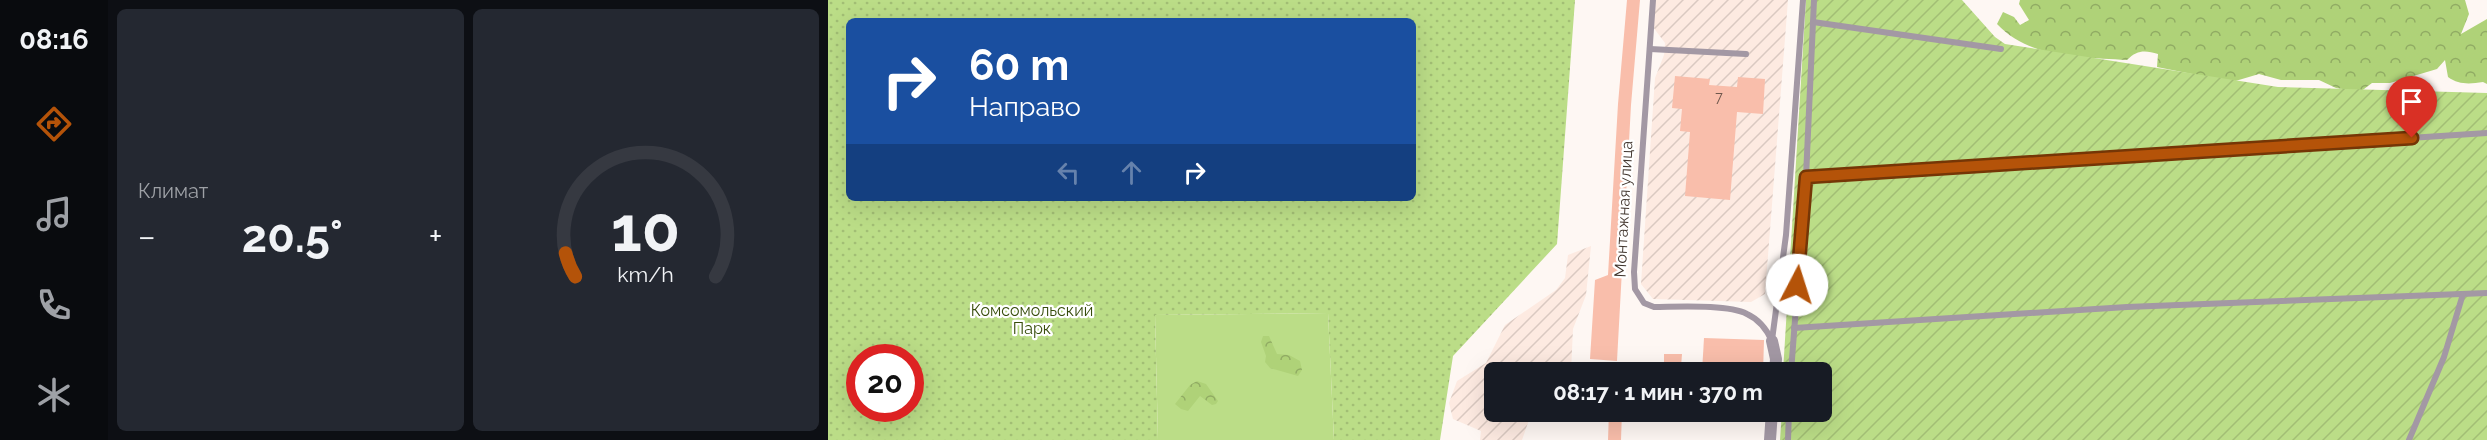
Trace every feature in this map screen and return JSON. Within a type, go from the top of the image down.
[{"type":"street","points":[[1772,341],[1776,362]]},
{"type":"street","points":[[1770,440],[1771,422]]},
{"type":"lane","points":[[1653,0],[1650,49],[1746,54]]},
{"type":"lane","points":[[1772,341],[1786,235],[1803,0]]},
{"type":"lane","points":[[1792,362],[1806,177],[1814,0]]},
{"type":"lane","points":[[1813,22],[2001,49]]},
{"type":"lane","name":"Монтажная улица","points":[[1650,49],[1634,272],[1638,297],[1644,303],[1654,306],[1729,309],[1746,313],[1768,332],[1772,341]]},
{"type":"lane","points":[[1806,177],[2487,133]]},
{"type":"lane","points":[[1794,328],[2127,307],[2487,293]]},
{"type":"lane","points":[[2409,440],[2444,357],[2463,294]]},
{"type":"lane","points":[[1788,440],[1789,422]]},
{"type":"shaded area","points":[[1654,0],[1788,0],[1765,294],[1751,302],[1653,299],[1641,284],[1655,78],[1664,55],[1665,43],[1653,27]]},
{"type":"shaded area","points":[[1591,246],[1586,295],[1573,329],[1571,362],[1486,362],[1505,325],[1556,290],[1565,278],[1568,255]]},
{"type":"shaded area","points":[[1484,364],[1484,422],[1528,422],[1522,440],[1480,440],[1481,431],[1453,419],[1449,403],[1457,381]]},
{"type":"green space","name":"Комсомольский Парк","points":[[828,0],[1575,0],[1557,244],[1453,356],[1440,440],[1334,440],[1328,313],[1155,315],[1158,440],[828,440]]},
{"type":"green space","points":[[1806,0],[1962,0],[1995,37],[2005,44],[2278,87],[2487,93],[2487,440],[1780,440],[1781,422],[1832,422],[1832,362],[1784,362]]},
{"type":"green space","points":[[2020,0],[2465,0],[2469,14],[2461,34],[2487,19],[2487,84],[2452,80],[2448,77],[2445,60],[2437,69],[2390,83],[2372,83],[2360,92],[2336,88],[2319,80],[2281,80],[2259,74],[2232,82],[2157,67],[2158,54],[2149,52],[2138,53],[2127,60],[2058,54],[2025,44],[1997,24],[2003,12],[2014,17],[2020,25],[2029,20],[2019,4]]},
{"type":"green space","points":[[1328,313],[1334,440],[1158,440],[1155,315]]},
{"type":"green space","points":[[1263,336],[1269,336],[1277,354],[1289,355],[1300,361],[1302,370],[1298,376],[1270,368],[1265,362],[1266,356],[1261,342]]},
{"type":"green space","points":[[1197,381],[1206,384],[1218,401],[1212,405],[1200,396],[1188,411],[1181,409],[1175,404],[1190,385]]},
{"type":"building","points":[[1627,0],[1640,0],[1631,105],[1617,361],[1590,359],[1595,280],[1608,275],[1618,104]]},
{"type":"building","points":[[1675,76],[1710,79],[1709,85],[1737,87],[1738,77],[1765,79],[1763,114],[1737,112],[1730,200],[1685,196],[1690,132],[1680,131],[1682,109],[1672,108]]},
{"type":"building","points":[[1704,338],[1764,340],[1763,362],[1703,362]]},
{"type":"building","points":[[1664,354],[1682,354],[1681,362],[1664,362]]},
{"type":"building","points":[[1609,422],[1622,422],[1621,440],[1608,440]]},
{"type":"route","points":[[1797,285],[1806,177],[2412,138]]}]
